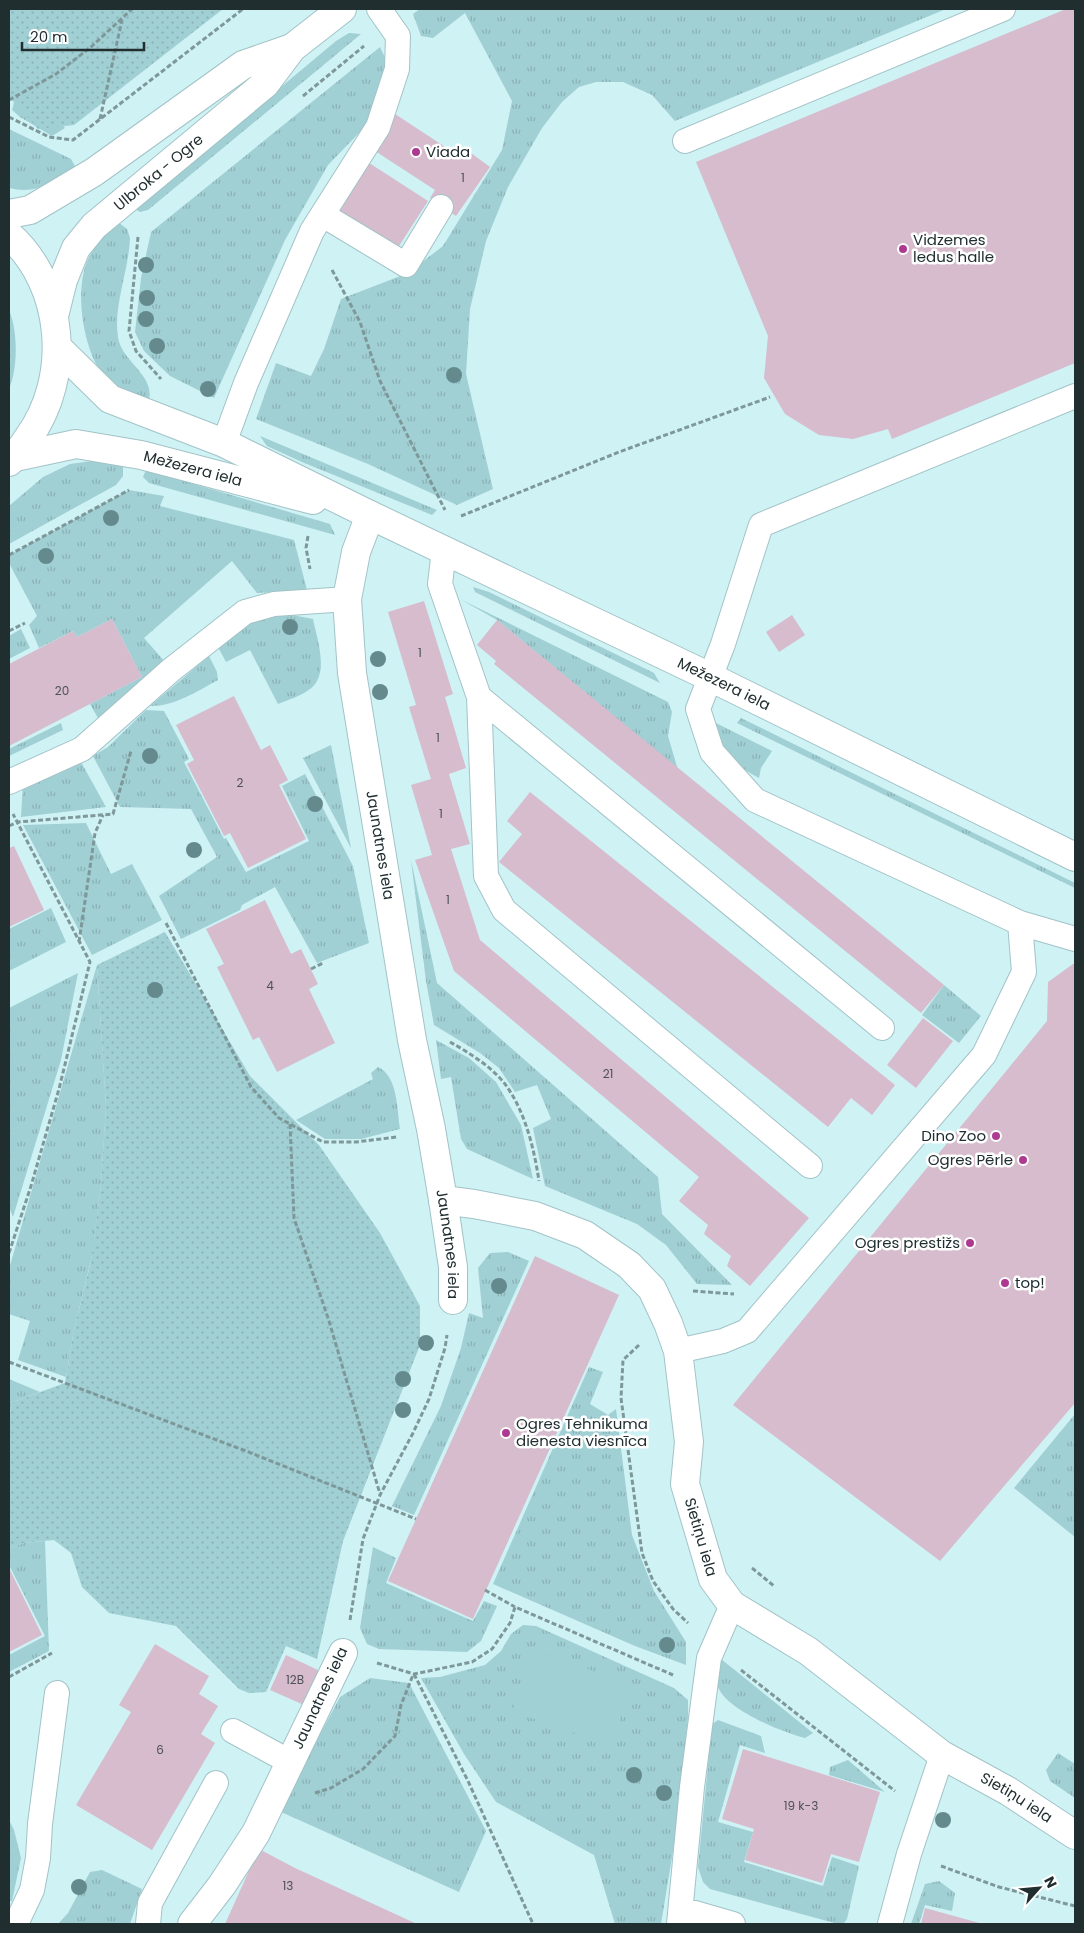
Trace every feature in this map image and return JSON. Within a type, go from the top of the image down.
[{"type":"street","name":"Ulbroka - Ogre","points":[[54,316],[63,280],[76,248],[94,226],[265,84],[292,48],[342,9]]},
{"type":"street","name":"Ulbroka - Ogre","points":[[9,214],[30,210],[94,172],[243,65],[292,48]]},
{"type":"street","points":[[9,235],[20,244],[41,278],[54,316],[58,348],[53,388],[38,425],[12,459]]},
{"type":"street","name":"Mežezera iela","points":[[58,348],[110,399],[224,443],[370,515],[710,677],[1075,857]]},
{"type":"street","name":"Mežezera iela","points":[[12,459],[76,444],[141,454],[370,515]]},
{"type":"street","name":"Jaunatnes iela","points":[[370,515],[356,552],[347,599],[352,673],[412,1040],[431,1130],[443,1200],[453,1267],[453,1300]]},
{"type":"street","name":"Sietiņu iela","points":[[443,1200],[535,1216],[585,1234],[629,1265],[652,1289],[678,1351],[689,1442],[685,1484],[712,1579],[732,1605],[808,1651],[942,1755],[1008,1791],[1075,1835]]},
{"type":"street","name":"Jaunatnes iela","points":[[192,1924],[222,1885],[256,1833],[343,1653]]},
{"type":"lane","points":[[224,443],[233,415],[281,300],[317,223],[378,127],[397,69],[398,36],[379,9]]},
{"type":"lane","points":[[685,141],[1002,9]]},
{"type":"lane","points":[[317,223],[406,265],[442,207]]},
{"type":"lane","points":[[1075,396],[762,525],[729,626],[698,709],[712,752],[755,800],[1020,923],[1075,939]]},
{"type":"lane","points":[[444,550],[440,584],[479,697],[486,876],[504,910],[810,1166]]},
{"type":"lane","points":[[9,782],[82,749],[171,670],[245,612],[274,604],[347,599]]},
{"type":"lane","points":[[479,697],[882,1028]]},
{"type":"lane","points":[[678,1351],[722,1341],[747,1331],[984,1055],[1024,972],[1020,923]]},
{"type":"lane","points":[[732,1605],[708,1658],[692,1787],[680,1916],[733,1924]]},
{"type":"lane","points":[[16,1924],[32,1890],[38,1858],[40,1824],[57,1693]]},
{"type":"lane","points":[[233,1731],[290,1762]]},
{"type":"lane","points":[[890,1924],[909,1854],[942,1755]]},
{"type":"lane","points":[[148,1924],[150,1903],[216,1783]]},
{"type":"path","points":[[9,100],[56,74],[132,9]]},
{"type":"path","points":[[9,117],[49,137],[73,140],[243,9]]},
{"type":"path","points":[[100,120],[122,19]]},
{"type":"path","points":[[317,223],[360,322],[380,381],[445,509]]},
{"type":"path","points":[[139,230],[129,332],[136,351],[165,384]]},
{"type":"path","points":[[462,516],[619,452],[770,397]]},
{"type":"path","points":[[9,555],[129,490],[138,491]]},
{"type":"path","points":[[299,533],[356,552]]},
{"type":"path","points":[[9,631],[25,623]]},
{"type":"path","points":[[9,826],[18,822],[113,814],[134,743]]},
{"type":"path","points":[[79,942],[95,833],[103,815]]},
{"type":"path","points":[[9,1253],[31,1186],[59,1089],[90,962],[18,822]]},
{"type":"path","points":[[166,923],[251,1087],[279,1118],[323,1142],[333,1143],[394,1138],[431,1130]]},
{"type":"path","points":[[310,969],[323,963]]},
{"type":"path","points":[[412,1040],[437,1034],[473,1055],[504,1083],[525,1121],[539,1180],[535,1216]]},
{"type":"path","points":[[290,1124],[294,1218],[328,1321],[380,1495]]},
{"type":"path","points":[[652,1289],[775,1297]]},
{"type":"path","name":"Jaunatnes iela","points":[[343,1653],[353,1605],[363,1539],[380,1495],[429,1399],[445,1348],[453,1300]]},
{"type":"path","points":[[9,1362],[246,1451],[416,1520]]},
{"type":"path","points":[[486,1590],[515,1606],[670,1674],[703,1691]]},
{"type":"path","points":[[343,1653],[414,1674],[472,1662],[492,1650],[510,1623],[515,1606]]},
{"type":"path","points":[[9,1677],[52,1653]]},
{"type":"path","points":[[268,1809],[331,1788],[363,1769],[395,1736],[401,1705],[414,1674]]},
{"type":"path","points":[[414,1674],[468,1781],[533,1924]]},
{"type":"green space","points":[[9,9],[223,9],[74,125],[38,129],[16,103],[9,99]]},
{"type":"green space","points":[[420,9],[946,9],[675,121],[652,95],[623,82],[596,82],[579,87],[562,102],[542,128],[508,187],[486,241],[470,309],[466,374],[493,489],[457,505],[368,464],[256,419],[276,363],[311,376],[324,349],[341,299],[408,273],[443,246],[502,150],[512,101],[465,13],[433,38],[421,36],[413,14]]},
{"type":"green space","points":[[349,33],[361,34],[148,210],[140,212],[135,209],[336,41]]},
{"type":"green space","points":[[380,47],[387,62],[377,107],[359,133],[328,165],[285,240],[214,398],[170,376],[144,351],[135,332],[141,278],[151,232]]},
{"type":"green space","points":[[34,92],[65,128],[52,136],[20,117],[12,110],[15,99]]},
{"type":"green space","points":[[9,129],[71,159],[76,168],[44,186],[28,190],[9,188]]},
{"type":"green space","points":[[118,222],[127,229],[130,238],[119,300],[118,337],[120,346],[147,383],[150,391],[149,400],[120,389],[105,378],[91,352],[83,319],[81,302],[84,270],[95,247]]},
{"type":"green space","points":[[9,310],[14,328],[16,349],[14,371],[9,389]]},
{"type":"green space","points":[[260,436],[437,510],[432,515],[302,462],[267,446]]},
{"type":"green space","points":[[99,460],[123,464],[123,476],[116,485],[9,544],[9,506],[43,477],[70,464]]},
{"type":"green space","points":[[146,470],[330,524],[335,535],[149,483],[143,477]]},
{"type":"green space","points":[[129,490],[164,496],[160,506],[294,540],[307,590],[257,593],[232,561],[144,638],[166,663],[99,720],[90,704],[142,677],[112,619],[77,637],[73,631],[39,648],[29,625],[37,616],[9,563],[9,555]]},
{"type":"green space","points":[[473,587],[489,592],[654,673],[660,683],[475,592]]},
{"type":"green space","points":[[460,599],[668,702],[672,712],[668,736],[678,770],[497,620]]},
{"type":"green space","points":[[272,611],[313,619],[321,666],[316,683],[310,689],[303,694],[278,704],[250,650],[226,662],[218,647],[252,620]]},
{"type":"green space","points":[[21,629],[30,648],[9,659],[9,636]]},
{"type":"green space","points":[[209,656],[217,672],[218,680],[177,701],[150,706]]},
{"type":"green space","points":[[146,710],[164,711],[189,759],[184,762],[224,839],[226,838],[246,872],[309,841],[282,786],[305,774],[353,866],[369,943],[317,963],[275,887],[242,905],[240,910],[181,939],[159,896],[217,857],[191,809],[120,807],[93,756],[108,747]]},
{"type":"green space","points":[[741,718],[1075,883],[1075,888],[737,723]]},
{"type":"green space","points":[[714,722],[772,751],[761,768],[759,778],[718,755]]},
{"type":"green space","points":[[61,723],[63,730],[9,756],[9,749]]},
{"type":"green space","points":[[331,745],[351,848],[303,758]]},
{"type":"green space","points":[[81,762],[106,807],[21,817],[23,782]]},
{"type":"green space","points":[[86,823],[111,874],[132,864],[162,920],[92,955],[23,825]]},
{"type":"green space","points":[[411,860],[437,983],[658,1177],[662,1214],[732,1285],[697,1284],[666,1245],[637,1224],[545,1186],[533,1128],[551,1119],[537,1085],[515,1092],[499,1068],[480,1053],[434,1025],[426,981]]},
{"type":"green space","points":[[51,908],[66,942],[9,971],[9,929]]},
{"type":"green space","points":[[165,932],[250,1076],[319,1145],[380,1233],[420,1306],[420,1345],[343,1541],[317,1659],[286,1646],[266,1692],[249,1693],[239,1689],[176,1626],[109,1613],[82,1587],[71,1553],[54,1540],[24,1543],[9,1548],[9,1415],[13,1402],[65,1383],[74,1330],[91,1261],[101,1185],[106,1106],[97,965]]},
{"type":"green space","points":[[97,965],[106,1106],[101,1185],[92,1256],[74,1330],[66,1377],[18,1360],[30,1321],[9,1314],[9,1269]]},
{"type":"green space","points":[[78,973],[61,1060],[13,1217],[9,1207],[9,1008]]},
{"type":"green space","points":[[944,985],[981,1016],[959,1043],[922,1015]]},
{"type":"green space","points":[[436,1040],[469,1058],[496,1082],[521,1125],[533,1179],[467,1149],[461,1139],[451,1077],[441,1079]]},
{"type":"green space","points":[[378,1067],[385,1071],[393,1086],[400,1129],[361,1139],[325,1139],[296,1120],[373,1079],[371,1073]]},
{"type":"green space","points":[[508,1252],[529,1261],[414,1515],[392,1506],[441,1406],[461,1348],[469,1313],[483,1318],[478,1268],[490,1253]]},
{"type":"green space","points":[[589,1367],[603,1372],[590,1404],[608,1415],[616,1409],[632,1535],[654,1591],[686,1642],[686,1665],[635,1646],[493,1584]]},
{"type":"green space","points":[[9,1379],[40,1392],[13,1402],[9,1415]]},
{"type":"green space","points":[[1075,1414],[1075,1537],[1014,1488]]},
{"type":"green space","points":[[45,1541],[49,1651],[9,1672],[9,1655],[45,1636],[9,1565],[9,1548],[24,1543]]},
{"type":"green space","points":[[373,1547],[396,1558],[386,1583],[473,1621],[484,1601],[497,1606],[481,1641],[467,1652],[379,1649],[367,1644],[360,1628]]},
{"type":"green space","points":[[523,1625],[536,1626],[674,1688],[688,1700],[688,1718],[674,1845],[661,1924],[615,1924],[594,1855],[496,1802],[464,1754],[421,1678],[440,1677],[485,1665],[501,1651],[511,1634]]},
{"type":"green space","points":[[533,1649],[632,1685],[611,1746],[512,1711]]},
{"type":"green space","points":[[721,1659],[813,1733],[805,1738],[783,1731],[754,1718],[728,1701],[720,1691],[717,1682]]},
{"type":"green space","points":[[370,1678],[409,1683],[486,1831],[459,1892],[279,1811],[340,1697]]},
{"type":"green space","points":[[718,1720],[761,1736],[765,1753],[740,1745],[718,1822],[753,1832],[744,1862],[823,1886],[832,1857],[859,1866],[847,1919],[844,1923],[838,1924],[710,1889],[703,1882],[698,1867],[712,1724]]},
{"type":"green space","points":[[1058,1753],[1075,1764],[1075,1798],[1050,1781],[1046,1770]]},
{"type":"green space","points":[[848,1760],[885,1792],[829,1775],[830,1767]]},
{"type":"green space","points":[[9,1820],[14,1830],[21,1858],[12,1901],[9,1901]]},
{"type":"green space","points":[[102,1870],[142,1889],[130,1924],[58,1924],[68,1913],[90,1872]]},
{"type":"green space","points":[[939,1881],[955,1893],[952,1911],[925,1905],[919,1924],[911,1924],[925,1884]]},
{"type":"building","name":"Vidzemes ledus halle","points":[[1066,9],[1075,9],[1075,363],[892,439],[888,429],[853,439],[819,435],[785,414],[764,378],[768,336],[696,162]]},
{"type":"building","name":"Viada","points":[[395,114],[459,156],[464,148],[490,167],[456,216],[430,198],[435,190],[372,149]]},
{"type":"building","points":[[363,159],[428,201],[388,263],[323,221]]},
{"type":"building","points":[[424,601],[453,694],[445,697],[466,768],[449,774],[470,844],[451,849],[480,940],[809,1218],[750,1286],[727,1266],[731,1256],[704,1234],[708,1225],[679,1201],[699,1177],[454,971],[415,860],[432,855],[411,785],[431,779],[409,707],[416,705],[388,612]]},
{"type":"building","points":[[792,615],[805,635],[779,652],[766,632]]},
{"type":"building","points":[[112,619],[142,677],[9,746],[9,664],[73,631],[77,637]]},
{"type":"building","points":[[497,620],[944,985],[921,1013],[494,664],[496,661],[477,645]]},
{"type":"building","points":[[234,696],[261,750],[270,745],[288,780],[279,785],[306,839],[248,868],[230,833],[224,836],[187,764],[194,760],[176,725]]},
{"type":"building","points":[[530,792],[895,1085],[872,1115],[851,1098],[828,1127],[499,862],[522,834],[507,821]]},
{"type":"building","points":[[14,846],[44,910],[9,927],[9,848]]},
{"type":"building","points":[[265,900],[291,954],[301,949],[318,984],[309,989],[335,1043],[277,1072],[259,1037],[253,1040],[217,967],[224,964],[206,929]]},
{"type":"building","name":"Ogres prestižs","points":[[1075,964],[1075,1403],[940,1561],[733,1405],[1047,1021],[1048,982]]},
{"type":"building","points":[[923,1018],[953,1041],[916,1088],[887,1065]]},
{"type":"building","name":"Ogres Tehnikuma dienesta viesnīca","points":[[535,1256],[619,1295],[473,1619],[388,1581]]},
{"type":"building","points":[[9,1568],[42,1635],[9,1652]]},
{"type":"building","points":[[155,1644],[209,1676],[199,1694],[218,1706],[201,1734],[215,1743],[152,1850],[76,1805],[131,1712],[119,1705]]},
{"type":"building","points":[[286,1655],[320,1671],[304,1705],[270,1690]]},
{"type":"building","points":[[743,1749],[880,1792],[859,1862],[831,1854],[822,1883],[745,1860],[754,1829],[722,1819]]},
{"type":"building","points":[[259,1849],[295,1868],[417,1924],[225,1924]]},
{"type":"building","points":[[925,1908],[983,1924],[921,1924]]},
{"type":"place","name":"Viada","points":[[416,152]]},
{"type":"place","name":"Vidzemes ledus halle","points":[[903,249]]},
{"type":"place","name":"Dino Zoo","points":[[996,1136]]},
{"type":"place","name":"Ogres Pērle","points":[[1023,1160]]},
{"type":"place","name":"Ogres prestižs","points":[[970,1243]]},
{"type":"place","name":"top!","points":[[1005,1283]]},
{"type":"place","name":"Ogres Tehnikuma dienesta viesnīca","points":[[506,1433]]}]
